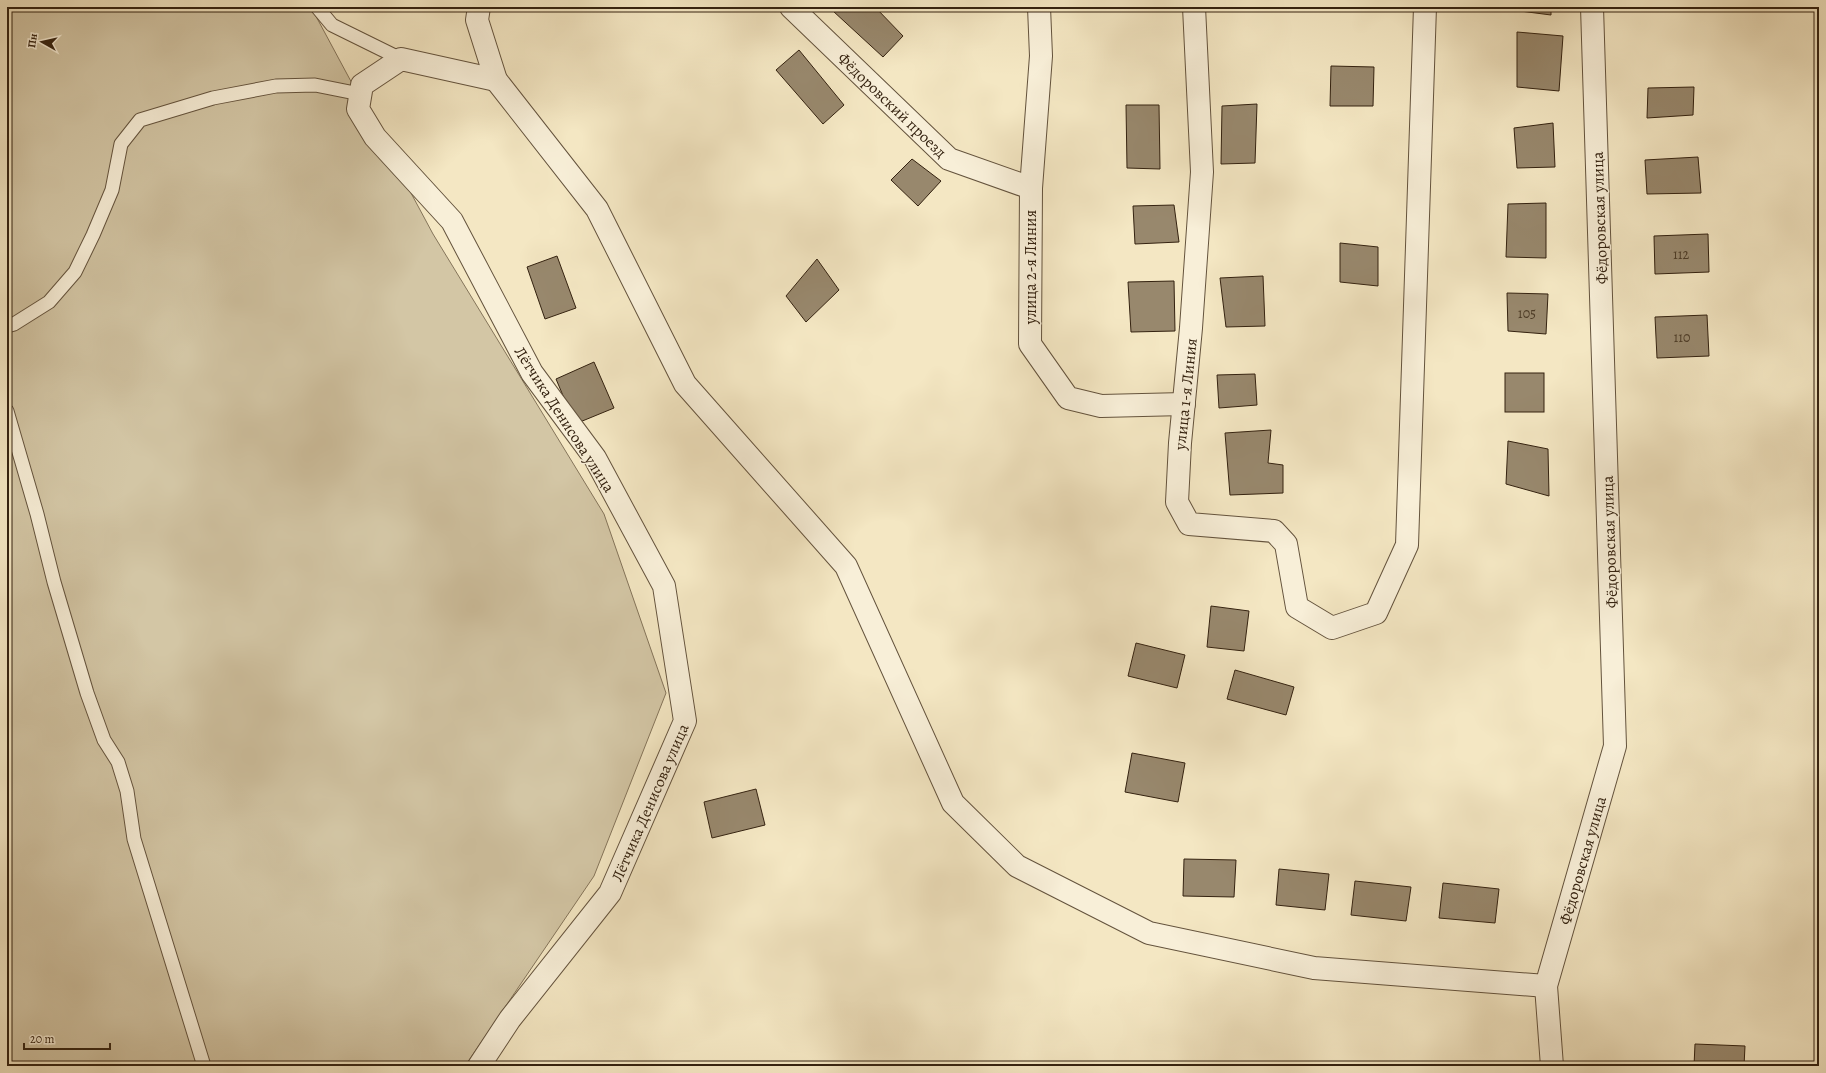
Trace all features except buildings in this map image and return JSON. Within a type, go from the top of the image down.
[{"type":"street","points":[[478,7],[477,20],[496,80],[596,209],[685,384],[846,566],[953,802],[1017,866],[1150,933],[1314,968],[1546,986]]},
{"type":"street","name":"Фёдоровский проезд","points":[[791,7],[949,159],[1031,188]]},
{"type":"street","name":"улица 2-я Линия","points":[[1039,7],[1041,56],[1031,188],[1030,344],[1068,398],[1101,406],[1184,404]]},
{"type":"street","name":"улица 1-я Линия","points":[[1194,7],[1202,172],[1191,328],[1180,443],[1177,502],[1189,524],[1274,531],[1286,544],[1297,607],[1332,628],[1376,613],[1407,545],[1425,7]]},
{"type":"street","name":"Фёдоровская улица","points":[[1552,1066],[1546,986],[1615,746],[1592,7]]},
{"type":"street","points":[[360,94],[362,85],[401,59],[496,80]]},
{"type":"street","name":"Лётчика Денисова улица","points":[[360,94],[358,109],[375,138],[452,221],[532,373],[595,458],[664,586],[685,721],[610,893],[510,1019],[479,1066]]},
{"type":"lane","points":[[317,7],[332,26],[401,59]]},
{"type":"lane","points":[[7,326],[14,324],[49,302],[75,272],[112,190],[121,144],[140,120],[213,98],[276,86],[315,85],[360,94]]},
{"type":"lane","points":[[7,411],[37,514],[54,582],[87,693],[104,740],[118,762],[127,791],[134,839],[204,1066]]},
{"type":"shaded area","points":[[7,7],[311,7],[433,234],[604,514],[666,693],[594,876],[465,1066],[7,1066]]}]
